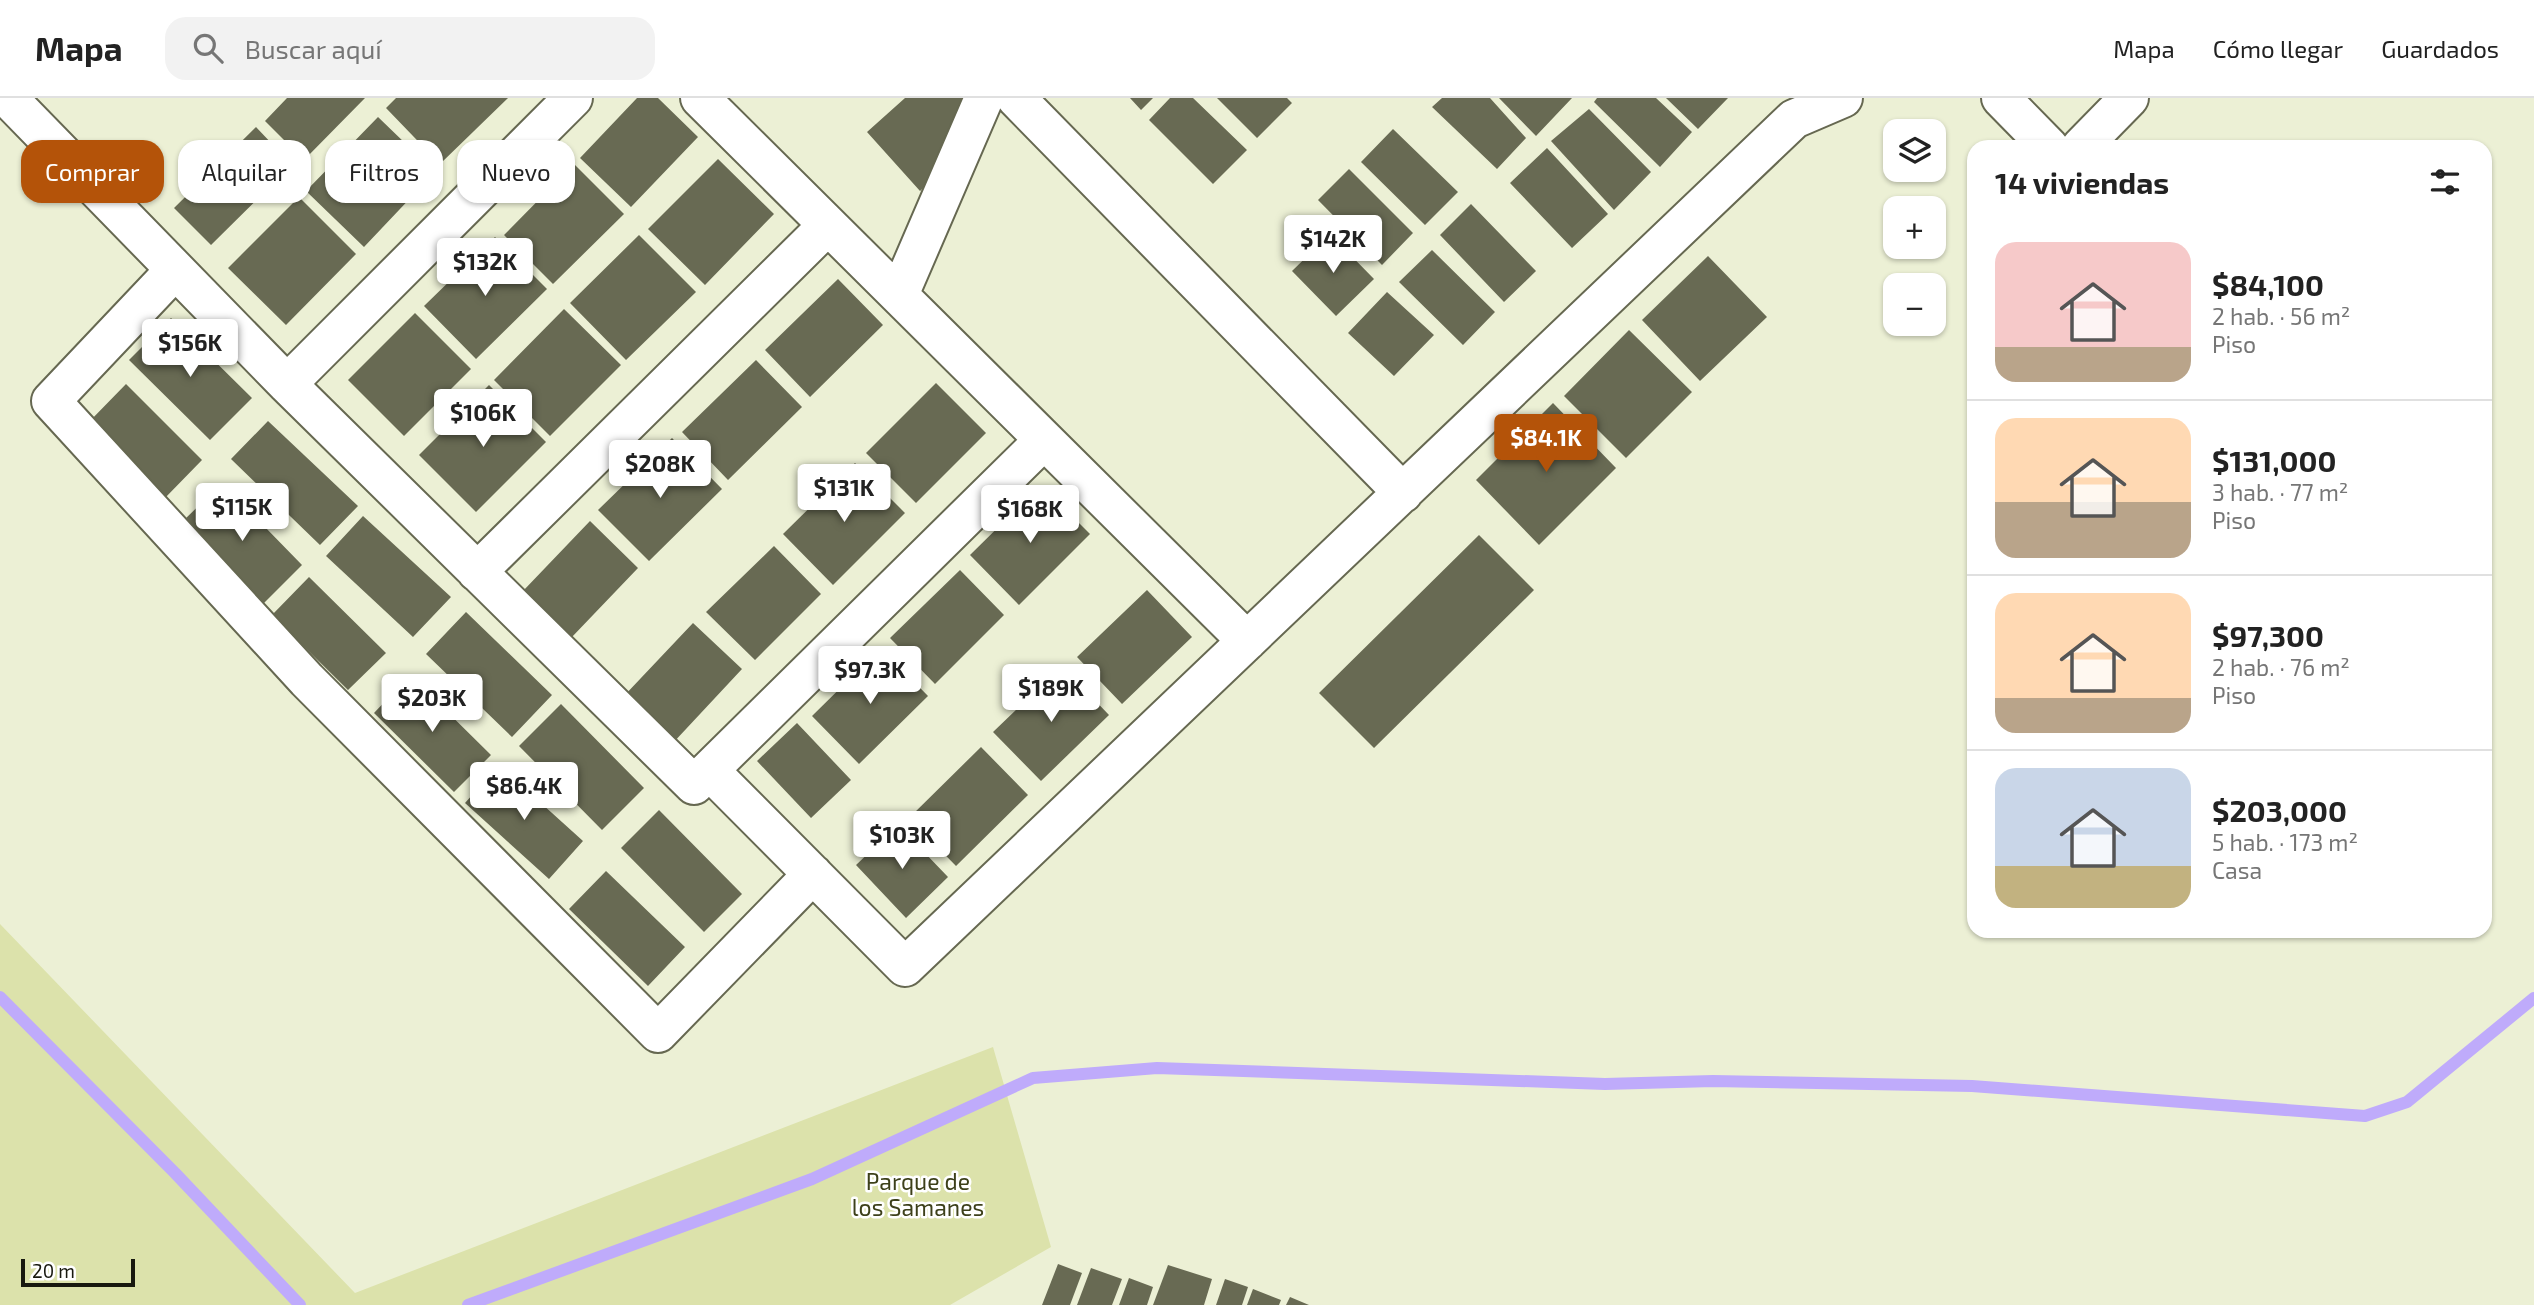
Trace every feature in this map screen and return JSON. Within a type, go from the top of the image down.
[{"type":"street","points":[[8,98],[288,384],[694,785],[1044,440]]},
{"type":"street","points":[[288,384],[573,98]]},
{"type":"street","points":[[700,98],[1247,641]]},
{"type":"street","points":[[899,295],[984,98]]},
{"type":"street","points":[[1016,98],[1403,493]]},
{"type":"street","points":[[710,771],[905,967],[1403,493],[1784,108],[1843,98]]},
{"type":"street","points":[[2001,98],[2042,140]]},
{"type":"street","points":[[2088,140],[2129,98]]},
{"type":"street","points":[[477,572],[828,225]]},
{"type":"street","points":[[176,270],[51,401],[307,680],[658,1033],[813,874]]},
{"type":"green space","name":"Parque de los Samanes","points":[[0,924],[355,1293],[993,1047],[1051,1247],[950,1305],[0,1305]]},
{"type":"building","points":[[287,98],[365,98],[311,153],[311,140],[284,140],[265,121]]},
{"type":"building","points":[[396,98],[508,98],[465,140],[457,140],[457,148],[443,161],[443,140],[417,140],[386,108]]},
{"type":"building","points":[[637,98],[658,98],[698,137],[631,207],[580,158]]},
{"type":"building","points":[[905,98],[969,98],[993,124],[920,191],[867,132]]},
{"type":"building","points":[[1130,98],[1153,98],[1141,110]]},
{"type":"building","points":[[1170,98],[1193,98],[1247,150],[1213,184],[1149,120]]},
{"type":"building","points":[[1217,98],[1287,98],[1292,103],[1257,138]]},
{"type":"building","points":[[1442,98],[1490,98],[1526,138],[1497,169],[1432,107]]},
{"type":"building","points":[[1499,98],[1572,98],[1536,136]]},
{"type":"building","points":[[1597,98],[1656,98],[1692,132],[1660,167],[1594,102]]},
{"type":"building","points":[[1666,98],[1728,98],[1698,129]]},
{"type":"building","points":[[1589,109],[1651,172],[1614,210],[1551,141]]},
{"type":"building","points":[[378,117],[402,140],[356,140]]},
{"type":"building","points":[[256,127],[268,140],[243,140]]},
{"type":"building","points":[[1393,129],[1458,192],[1425,225],[1361,162]]},
{"type":"building","points":[[1547,148],[1608,214],[1572,248],[1510,183]]},
{"type":"building","points":[[718,159],[774,214],[705,285],[648,229]]},
{"type":"building","points":[[575,165],[624,214],[553,284],[504,235],[536,203],[575,203]]},
{"type":"building","points":[[1349,169],[1413,233],[1382,265],[1318,200]]},
{"type":"building","points":[[325,171],[325,203],[406,203],[364,247],[311,196],[311,186]]},
{"type":"building","points":[[179,203],[254,203],[211,245],[174,208]]},
{"type":"building","points":[[293,203],[305,203],[356,254],[286,325],[228,268]]},
{"type":"building","points":[[1471,204],[1536,271],[1504,302],[1440,235]]},
{"type":"building","points":[[1330,234],[1374,279],[1336,316],[1292,271]]},
{"type":"building","points":[[639,235],[696,292],[626,360],[570,303]]},
{"type":"building","points":[[495,237],[547,289],[476,359],[424,306]]},
{"type":"building","points":[[1432,250],[1495,312],[1463,345],[1399,282]]},
{"type":"building","points":[[1708,256],[1767,317],[1700,381],[1642,320]]},
{"type":"building","points":[[838,279],[883,325],[810,397],[765,350]]},
{"type":"building","points":[[1387,292],[1434,335],[1394,376],[1348,333]]},
{"type":"building","points":[[564,309],[621,365],[550,436],[494,380]]},
{"type":"building","points":[[415,313],[471,369],[404,436],[348,380]]},
{"type":"building","points":[[171,318],[252,398],[210,440],[129,360]]},
{"type":"building","points":[[1629,330],[1692,392],[1626,458],[1564,396]]},
{"type":"building","points":[[756,360],[802,407],[728,480],[682,432]]},
{"type":"building","points":[[936,383],[986,433],[916,503],[866,453]]},
{"type":"building","points":[[126,384],[202,460],[164,499],[87,424]]},
{"type":"building","points":[[489,385],[546,442],[476,512],[419,455]]},
{"type":"building","points":[[1553,403],[1616,468],[1539,545],[1476,480]]},
{"type":"building","points":[[268,421],[358,506],[320,545],[231,459]]},
{"type":"building","points":[[672,438],[722,489],[649,561],[598,510]]},
{"type":"building","points":[[855,463],[905,513],[833,585],[783,534]]},
{"type":"building","points":[[222,483],[302,565],[263,604],[182,522]]},
{"type":"building","points":[[1041,485],[1090,534],[1019,605],[970,555]]},
{"type":"building","points":[[363,516],[451,597],[413,637],[326,556]]},
{"type":"building","points":[[590,521],[638,568],[571,638],[523,591]]},
{"type":"building","points":[[1479,535],[1534,590],[1374,748],[1319,693]]},
{"type":"building","points":[[774,546],[821,594],[755,660],[706,612]]},
{"type":"building","points":[[960,570],[1004,615],[935,684],[890,638]]},
{"type":"building","points":[[309,577],[386,653],[348,690],[272,615]]},
{"type":"building","points":[[1147,590],[1192,637],[1122,704],[1077,657]]},
{"type":"building","points":[[466,612],[552,695],[512,737],[426,654]]},
{"type":"building","points":[[693,623],[742,669],[672,744],[623,697]]},
{"type":"building","points":[[881,648],[928,696],[859,764],[812,716]]},
{"type":"building","points":[[1062,666],[1109,715],[1041,781],[993,732]]},
{"type":"building","points":[[410,675],[491,755],[454,792],[374,713]]},
{"type":"building","points":[[561,704],[644,788],[602,830],[519,746]]},
{"type":"building","points":[[797,723],[851,780],[811,818],[757,761]]},
{"type":"building","points":[[981,747],[1028,795],[956,866],[909,818]]},
{"type":"building","points":[[499,765],[583,841],[549,879],[465,803]]},
{"type":"building","points":[[659,810],[742,894],[704,932],[621,848]]},
{"type":"building","points":[[898,825],[948,877],[906,918],[856,865]]},
{"type":"building","points":[[606,871],[685,947],[648,986],[569,909]]},
{"type":"building","points":[[1058,1264],[1082,1273],[1070,1305],[1042,1305]]},
{"type":"building","points":[[1168,1265],[1212,1279],[1204,1305],[1153,1305]]},
{"type":"building","points":[[1091,1268],[1122,1279],[1112,1305],[1077,1305]]},
{"type":"building","points":[[1129,1278],[1153,1287],[1147,1305],[1119,1305]]},
{"type":"building","points":[[1225,1279],[1248,1287],[1242,1305],[1216,1305]]},
{"type":"building","points":[[1253,1289],[1281,1300],[1279,1305],[1247,1305]]},
{"type":"building","points":[[1290,1297],[1309,1305],[1286,1305]]},
{"type":"waterway","points":[[0,997],[175,1173],[300,1305]]},
{"type":"waterway","points":[[468,1305],[812,1179],[1033,1078],[1157,1068],[1605,1084],[1713,1081],[1972,1086],[2365,1116],[2407,1102],[2534,998]]}]
